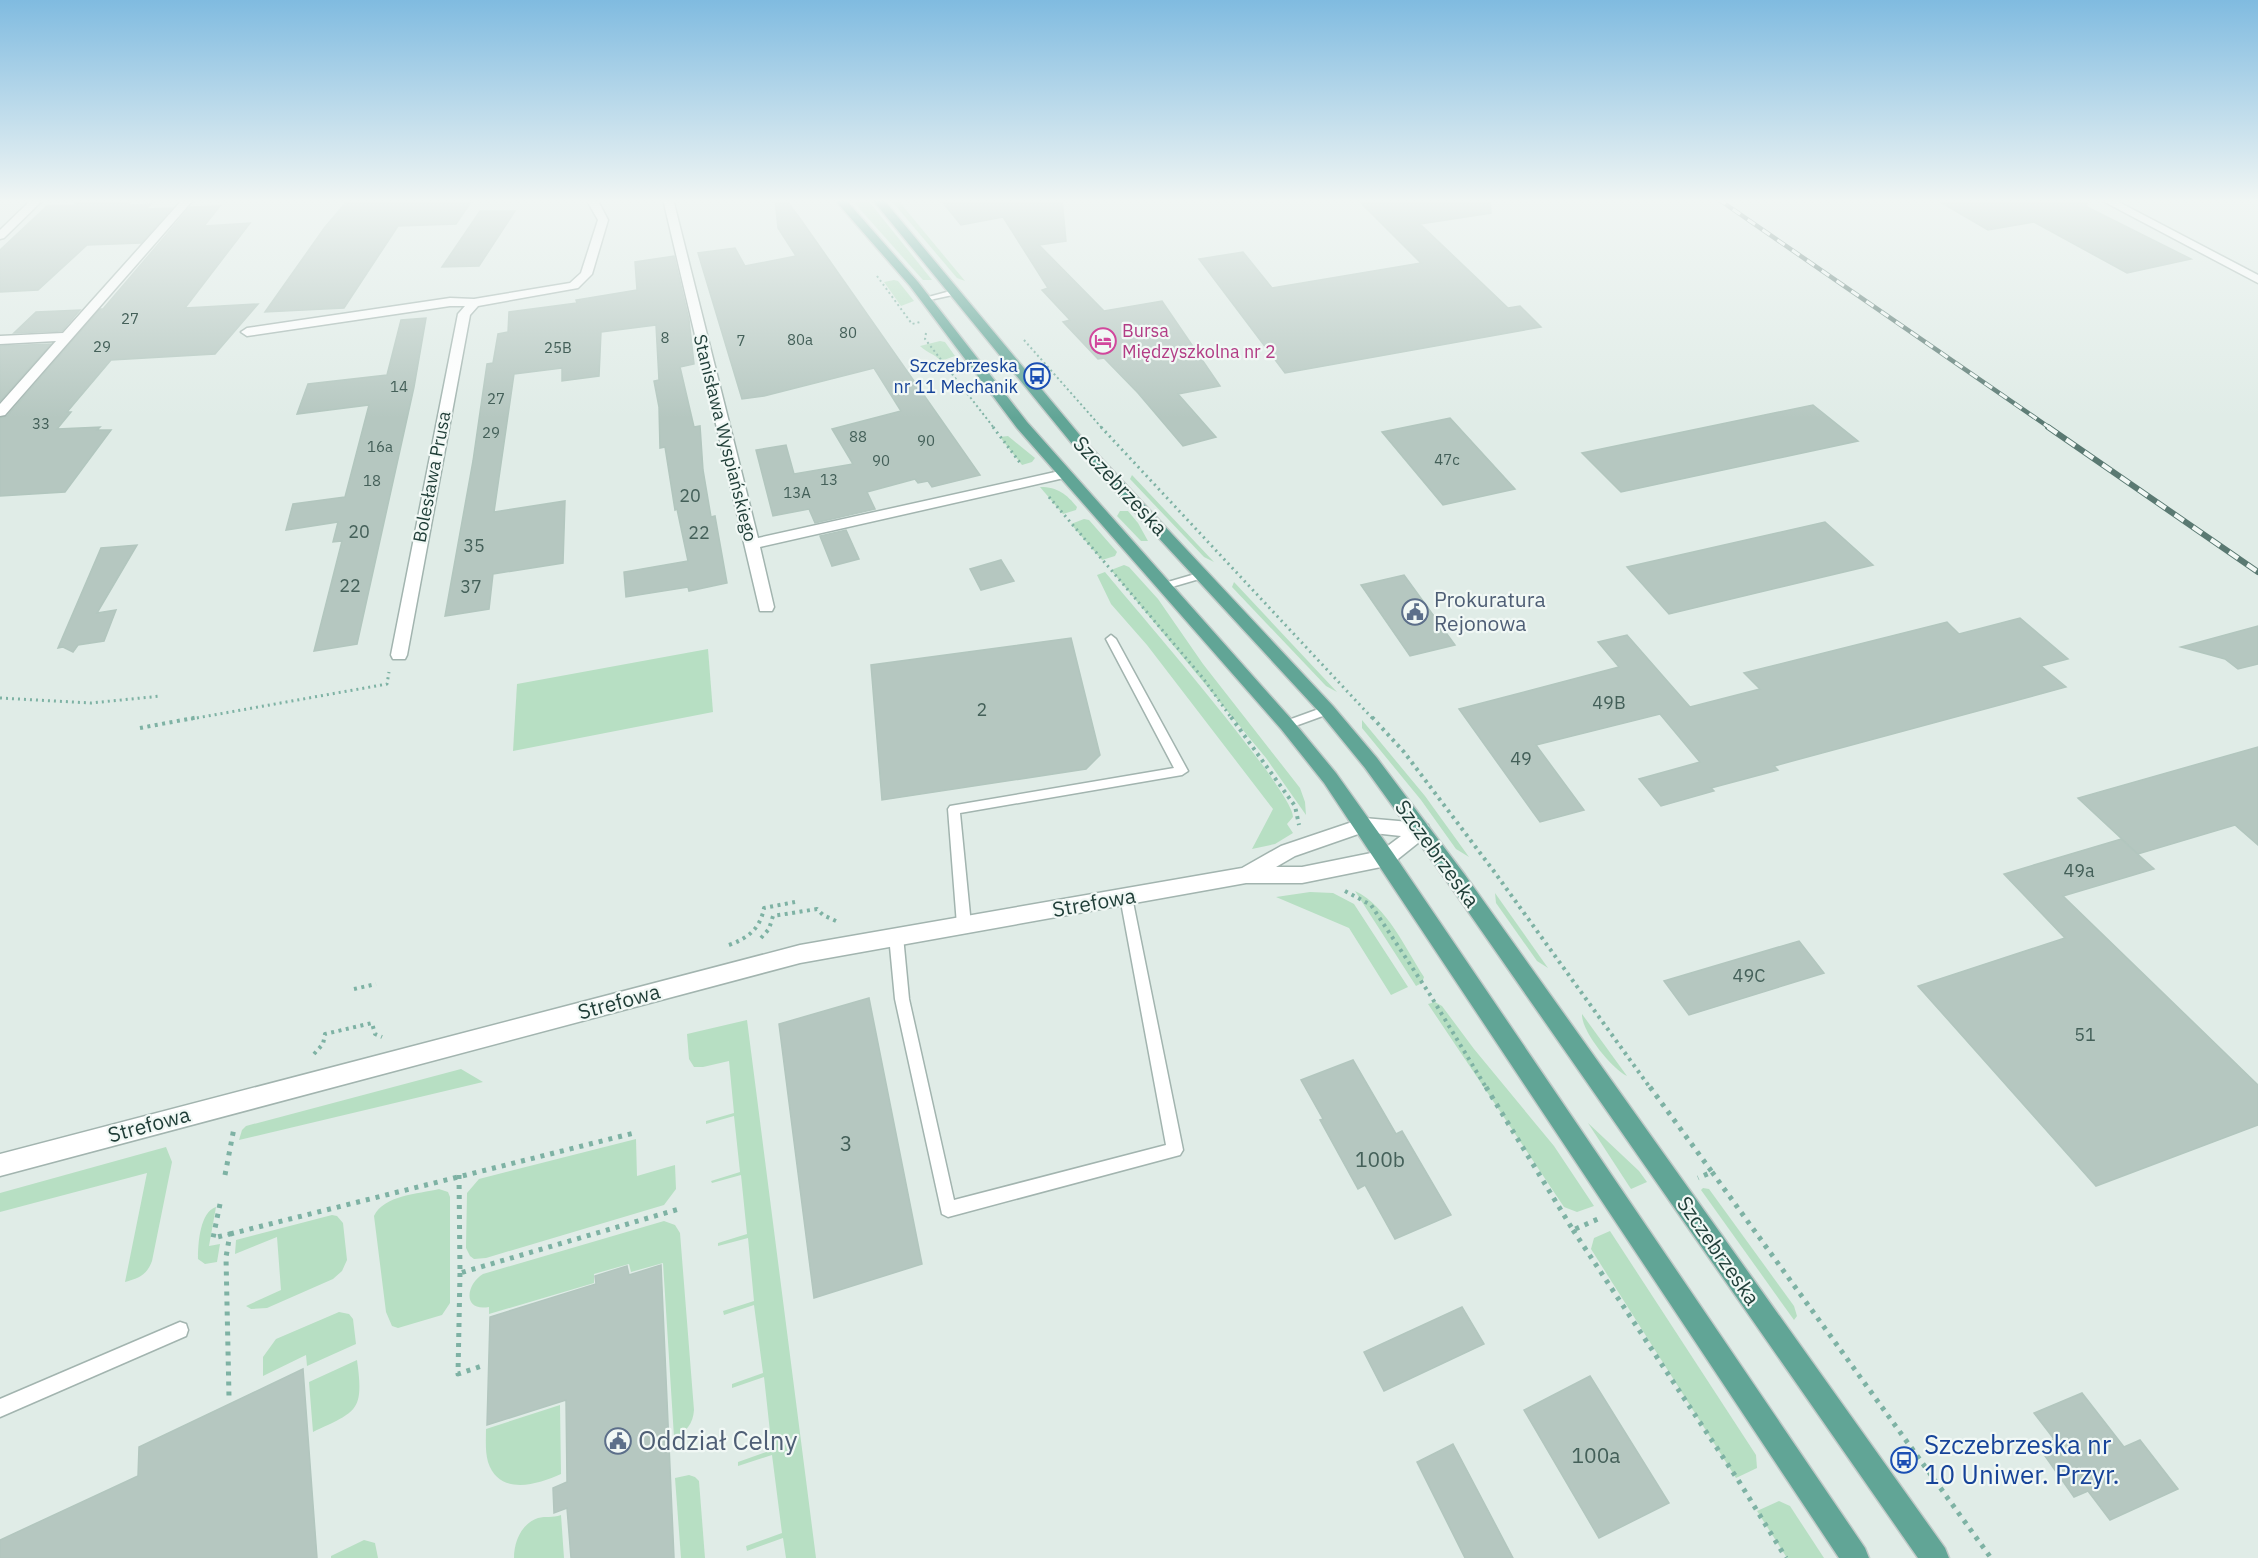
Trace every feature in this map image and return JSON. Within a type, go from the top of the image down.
[{"type":"main road","name":"Szczebrzeska","points":[[902,272],[1022,425],[1287,725],[1364,825],[1855,1558]]},
{"type":"main road","name":"Szczebrzeska","points":[[937,272],[1058,418],[1327,710],[1422,830],[1935,1558]]},
{"type":"street","points":[[0,412],[124,272]]},
{"type":"street","points":[[247,332],[450,302],[474,303],[565,288],[580,282],[587,272]]},
{"type":"street","name":"Stanisława Wyspiańskiego","points":[[684,272],[753,544],[766,607]]},
{"type":"street","points":[[2242,272],[2258,280]]},
{"type":"street","name":"Bolesława Prusa","points":[[399,656],[464,314],[474,303]]},
{"type":"street","points":[[0,340],[66,337]]},
{"type":"street","points":[[753,544],[1064,474]]},
{"type":"street","name":"Strefowa","points":[[1246,875],[1288,851],[1364,825],[1422,830]]},
{"type":"street","name":"Strefowa","points":[[0,1165],[800,954],[1246,875],[1302,875],[1386,858],[1422,830]]},
{"type":"lane","points":[[925,299],[954,292]]},
{"type":"lane","points":[[1165,586],[1202,575]]},
{"type":"lane","points":[[964,925],[954,809],[1182,771],[1111,639]]},
{"type":"lane","points":[[1287,725],[1327,710]]},
{"type":"lane","points":[[896,936],[902,999],[948,1209],[1175,1150],[1126,897]]},
{"type":"lane","points":[[0,1408],[180,1330]]},
{"type":"path","points":[[1017,332],[1087,412],[1404,752],[1493,870],[1991,1558]]},
{"type":"path","points":[[1114,574],[1203,678],[1295,806],[1301,830]]},
{"type":"path","points":[[140,728],[387,684],[389,666],[399,656]]},
{"type":"path","points":[[0,698],[91,703],[161,696]]},
{"type":"path","points":[[1340,888],[1371,904],[1429,993],[1573,1230],[1740,1483],[1786,1558]]},
{"type":"path","points":[[729,953],[729,945],[756,932],[762,920],[764,908],[795,902]]},
{"type":"path","points":[[778,915],[812,909]]},
{"type":"path","points":[[354,989],[376,984]]},
{"type":"path","points":[[331,1032],[367,1024]]},
{"type":"path","points":[[225,1175],[235,1124]]},
{"type":"path","points":[[220,1204],[213,1238],[634,1133]]},
{"type":"path","points":[[1692,1180],[1712,1172]]},
{"type":"path","points":[[459,1175],[458,1374],[482,1366]]},
{"type":"path","points":[[460,1273],[680,1209]]},
{"type":"path","points":[[1573,1230],[1601,1217]]},
{"type":"path","points":[[229,1397],[226,1257],[230,1234]]},
{"type":"green space","points":[[916,272],[925,272],[932,280],[923,280]]},
{"type":"green space","points":[[952,272],[957,272],[965,281],[957,278]]},
{"type":"green space","points":[[898,281],[914,301],[901,306],[884,282]]},
{"type":"green space","points":[[945,342],[955,356],[941,361],[920,346]]},
{"type":"green space","points":[[1008,436],[1035,458],[1032,462],[1022,465],[1000,437]]},
{"type":"green space","points":[[1132,475],[1214,562],[1204,557],[1130,479]]},
{"type":"green space","points":[[1040,487],[1052,488],[1061,492],[1077,507],[1076,510],[1063,514]]},
{"type":"green space","points":[[1120,511],[1128,511],[1148,541],[1141,541],[1117,516]]},
{"type":"green space","points":[[1084,519],[1089,520],[1117,552],[1115,556],[1102,560],[1071,524]]},
{"type":"green space","points":[[1124,565],[1129,567],[1158,599],[1203,664],[1300,788],[1305,802],[1306,815],[1266,758],[1111,570]]},
{"type":"green space","points":[[1105,572],[1210,697],[1268,772],[1286,800],[1293,817],[1287,824],[1293,833],[1275,844],[1252,849],[1273,809],[1147,645],[1111,604],[1097,575]]},
{"type":"green space","points":[[1234,582],[1337,692],[1326,686],[1232,587]]},
{"type":"green space","points":[[708,649],[713,712],[513,751],[517,684]]},
{"type":"green space","points":[[1362,720],[1425,796],[1469,857],[1456,849],[1421,800],[1362,728]]},
{"type":"green space","points":[[1355,891],[1377,907],[1386,917],[1424,977],[1422,983],[1416,986]]},
{"type":"green space","points":[[1310,892],[1333,893],[1354,904],[1408,987],[1391,995],[1349,928],[1276,897]]},
{"type":"green space","points":[[1495,893],[1548,968],[1537,961],[1496,903]]},
{"type":"green space","points":[[1435,1002],[1442,1006],[1474,1049],[1554,1146],[1594,1206],[1577,1212],[1564,1207],[1428,1004]]},
{"type":"green space","points":[[1582,1014],[1627,1076],[1598,1049],[1586,1030]]},
{"type":"green space","points":[[747,1020],[816,1558],[786,1558],[783,1538],[747,1551],[746,1546],[782,1533],[772,1455],[738,1466],[738,1462],[772,1450],[764,1377],[732,1388],[732,1384],[763,1373],[754,1305],[724,1315],[723,1311],[754,1301],[748,1238],[718,1246],[718,1243],[747,1234],[741,1175],[712,1183],[711,1181],[740,1172],[734,1116],[706,1124],[706,1121],[734,1113],[729,1061],[694,1067],[689,1059],[687,1034]]},
{"type":"green space","points":[[461,1069],[483,1082],[239,1140],[246,1126]]},
{"type":"green space","points":[[1588,1123],[1639,1171],[1647,1182],[1631,1189]]},
{"type":"green space","points":[[636,1139],[637,1176],[675,1165],[676,1189],[664,1205],[486,1258],[474,1259],[470,1256],[466,1248],[467,1193],[479,1179]]},
{"type":"green space","points":[[166,1147],[172,1162],[152,1261],[145,1273],[134,1279],[125,1282],[147,1173],[0,1212],[0,1193]]},
{"type":"green space","points":[[439,1189],[448,1192],[450,1197],[450,1303],[442,1315],[398,1328],[392,1326],[386,1312],[374,1216],[379,1209],[393,1200]]},
{"type":"green space","points":[[1709,1189],[1794,1306],[1797,1316],[1794,1320],[1701,1190]]},
{"type":"green space","points":[[216,1207],[209,1246],[220,1244],[217,1262],[205,1264],[198,1259],[201,1229],[206,1215]]},
{"type":"green space","points":[[332,1215],[337,1216],[343,1223],[347,1260],[342,1271],[333,1279],[267,1308],[251,1309],[246,1306],[281,1290],[277,1237],[235,1254],[236,1240]]},
{"type":"green space","points":[[664,1221],[675,1225],[680,1233],[694,1410],[688,1427],[674,1437],[663,1263],[631,1272],[629,1264],[594,1274],[594,1283],[489,1314],[489,1307],[474,1305],[470,1296],[473,1284],[483,1274]]},
{"type":"green space","points":[[1610,1231],[1756,1455],[1757,1468],[1736,1478],[1591,1249],[1594,1238]]},
{"type":"green space","points":[[339,1312],[349,1314],[353,1319],[356,1344],[307,1366],[306,1355],[263,1376],[263,1357],[276,1339]]},
{"type":"green space","points":[[357,1360],[359,1390],[358,1400],[354,1407],[340,1419],[313,1432],[309,1382]]},
{"type":"green space","points":[[560,1405],[561,1474],[541,1482],[520,1485],[501,1480],[493,1473],[486,1450],[486,1429]]},
{"type":"green space","points":[[689,1475],[699,1481],[705,1558],[681,1558],[675,1478]]},
{"type":"green space","points":[[1779,1501],[1790,1506],[1824,1558],[1787,1558],[1757,1511]]},
{"type":"green space","points":[[561,1515],[564,1558],[514,1558],[517,1540],[527,1525],[538,1518]]},
{"type":"green space","points":[[364,1540],[375,1543],[378,1558],[331,1558],[331,1556]]},
{"type":"building","points":[[0,272],[58,272],[38,290],[0,292]]},
{"type":"building","points":[[135,272],[213,272],[185,308],[258,304],[215,354],[111,360],[67,412],[71,412],[57,429],[100,427],[97,430],[111,430],[65,492],[0,496],[0,418],[7,416],[100,309],[103,309]]},
{"type":"building","points":[[293,272],[368,272],[344,308],[265,312]]},
{"type":"building","points":[[636,272],[678,272],[689,320],[694,364],[680,367],[694,427],[700,426],[703,470],[711,517],[715,516],[727,583],[689,591],[688,587],[626,597],[624,572],[688,561],[677,509],[675,510],[665,447],[660,448],[659,407],[654,381],[659,380],[656,325],[601,332],[599,376],[562,381],[562,368],[514,374],[494,512],[565,501],[563,563],[493,574],[489,609],[445,616],[473,461],[487,364],[493,363],[498,334],[508,332],[509,312],[577,303],[576,300],[637,290]]},
{"type":"building","points":[[704,272],[837,272],[980,475],[932,487],[928,481],[918,483],[915,479],[867,492],[875,509],[815,523],[809,509],[773,516],[756,450],[786,445],[794,474],[853,464],[832,429],[901,411],[874,368],[764,396],[742,399]]},
{"type":"building","points":[[1038,272],[1065,272],[1104,311],[1162,301],[1220,386],[1178,394],[1216,437],[1183,446],[1138,393],[1104,358],[1098,359],[1063,322],[1070,320],[1042,290],[1048,288]]},
{"type":"building","points":[[1209,272],[1259,272],[1272,288],[1369,272],[1470,272],[1508,308],[1520,306],[1541,327],[1285,373]]},
{"type":"building","points":[[80,310],[62,331],[14,333],[36,312]]},
{"type":"building","points":[[426,318],[414,387],[357,644],[314,651],[342,541],[333,542],[338,522],[286,530],[293,504],[345,497],[369,405],[297,414],[308,384],[387,375],[401,320]]},
{"type":"building","points":[[51,344],[0,401],[0,346]]},
{"type":"building","points":[[1813,405],[1858,441],[1621,492],[1582,453]]},
{"type":"building","points":[[1450,418],[1515,489],[1443,505],[1382,432]]},
{"type":"building","points":[[1825,522],[1873,565],[1669,614],[1627,567]]},
{"type":"building","points":[[846,530],[859,559],[832,566],[820,536]]},
{"type":"building","points":[[137,545],[97,613],[116,610],[104,641],[78,645],[73,652],[63,647],[58,648],[101,548]]},
{"type":"building","points":[[1001,560],[1014,581],[981,590],[970,569]]},
{"type":"building","points":[[1404,575],[1455,645],[1410,656],[1361,585]]},
{"type":"building","points":[[2020,618],[2068,659],[2041,666],[2066,687],[1774,766],[1778,770],[1711,788],[1714,791],[1661,806],[1639,779],[1700,762],[1660,714],[1536,745],[1584,810],[1540,822],[1459,709],[1619,667],[1598,642],[1627,635],[1690,707],[1760,689],[1744,673],[1947,622],[1959,634]]},
{"type":"building","points":[[2258,626],[2258,664],[2238,669],[2225,659],[2181,647]]},
{"type":"building","points":[[1071,638],[1100,755],[1086,769],[882,800],[871,665]]},
{"type":"building","points":[[2258,747],[2258,845],[2235,825],[2138,854],[2078,798]]},
{"type":"building","points":[[2121,839],[2154,869],[2063,896],[2258,1085],[2258,1125],[2096,1186],[1918,986],[2065,938],[2004,874]]},
{"type":"building","points":[[1799,941],[1824,973],[1689,1015],[1664,981]]},
{"type":"building","points":[[869,998],[922,1264],[814,1298],[779,1024]]},
{"type":"building","points":[[1353,1060],[1396,1134],[1402,1131],[1451,1215],[1395,1239],[1365,1185],[1358,1189],[1301,1080]]},
{"type":"building","name":"Oddział Celny","points":[[661,1265],[674,1558],[571,1558],[567,1508],[554,1513],[553,1488],[567,1482],[566,1400],[487,1425],[490,1317],[596,1284],[595,1276],[627,1266],[629,1275]]},
{"type":"building","points":[[1462,1307],[1484,1344],[1384,1391],[1364,1352]]},
{"type":"building","points":[[303,1369],[317,1558],[0,1558],[0,1540],[138,1476],[139,1447]]},
{"type":"building","points":[[1590,1376],[1669,1503],[1599,1538],[1524,1410]]},
{"type":"building","points":[[2082,1393],[2124,1447],[2140,1440],[2178,1489],[2110,1520],[2088,1491],[2074,1497],[2038,1446],[2054,1439],[2034,1413]]},
{"type":"building","points":[[1453,1444],[1513,1558],[1465,1558],[1417,1462]]},
{"type":"railway","points":[[1823,272],[2050,428]]},
{"type":"railway","points":[[2048,427],[2258,572]]},
{"type":"place","name":"Bursa Międzyszkolna nr 2","points":[[1103,341]]},
{"type":"place","name":"Szczebrzeska nr 11 Mechanik","points":[[1037,376]]},
{"type":"place","name":"Prokuratura Rejonowa","points":[[1415,612]]},
{"type":"place","name":"Oddział Celny","points":[[618,1441]]},
{"type":"place","name":"Szczebrzeska nr 10 Uniwer. Przyr.","points":[[1904,1460]]}]
